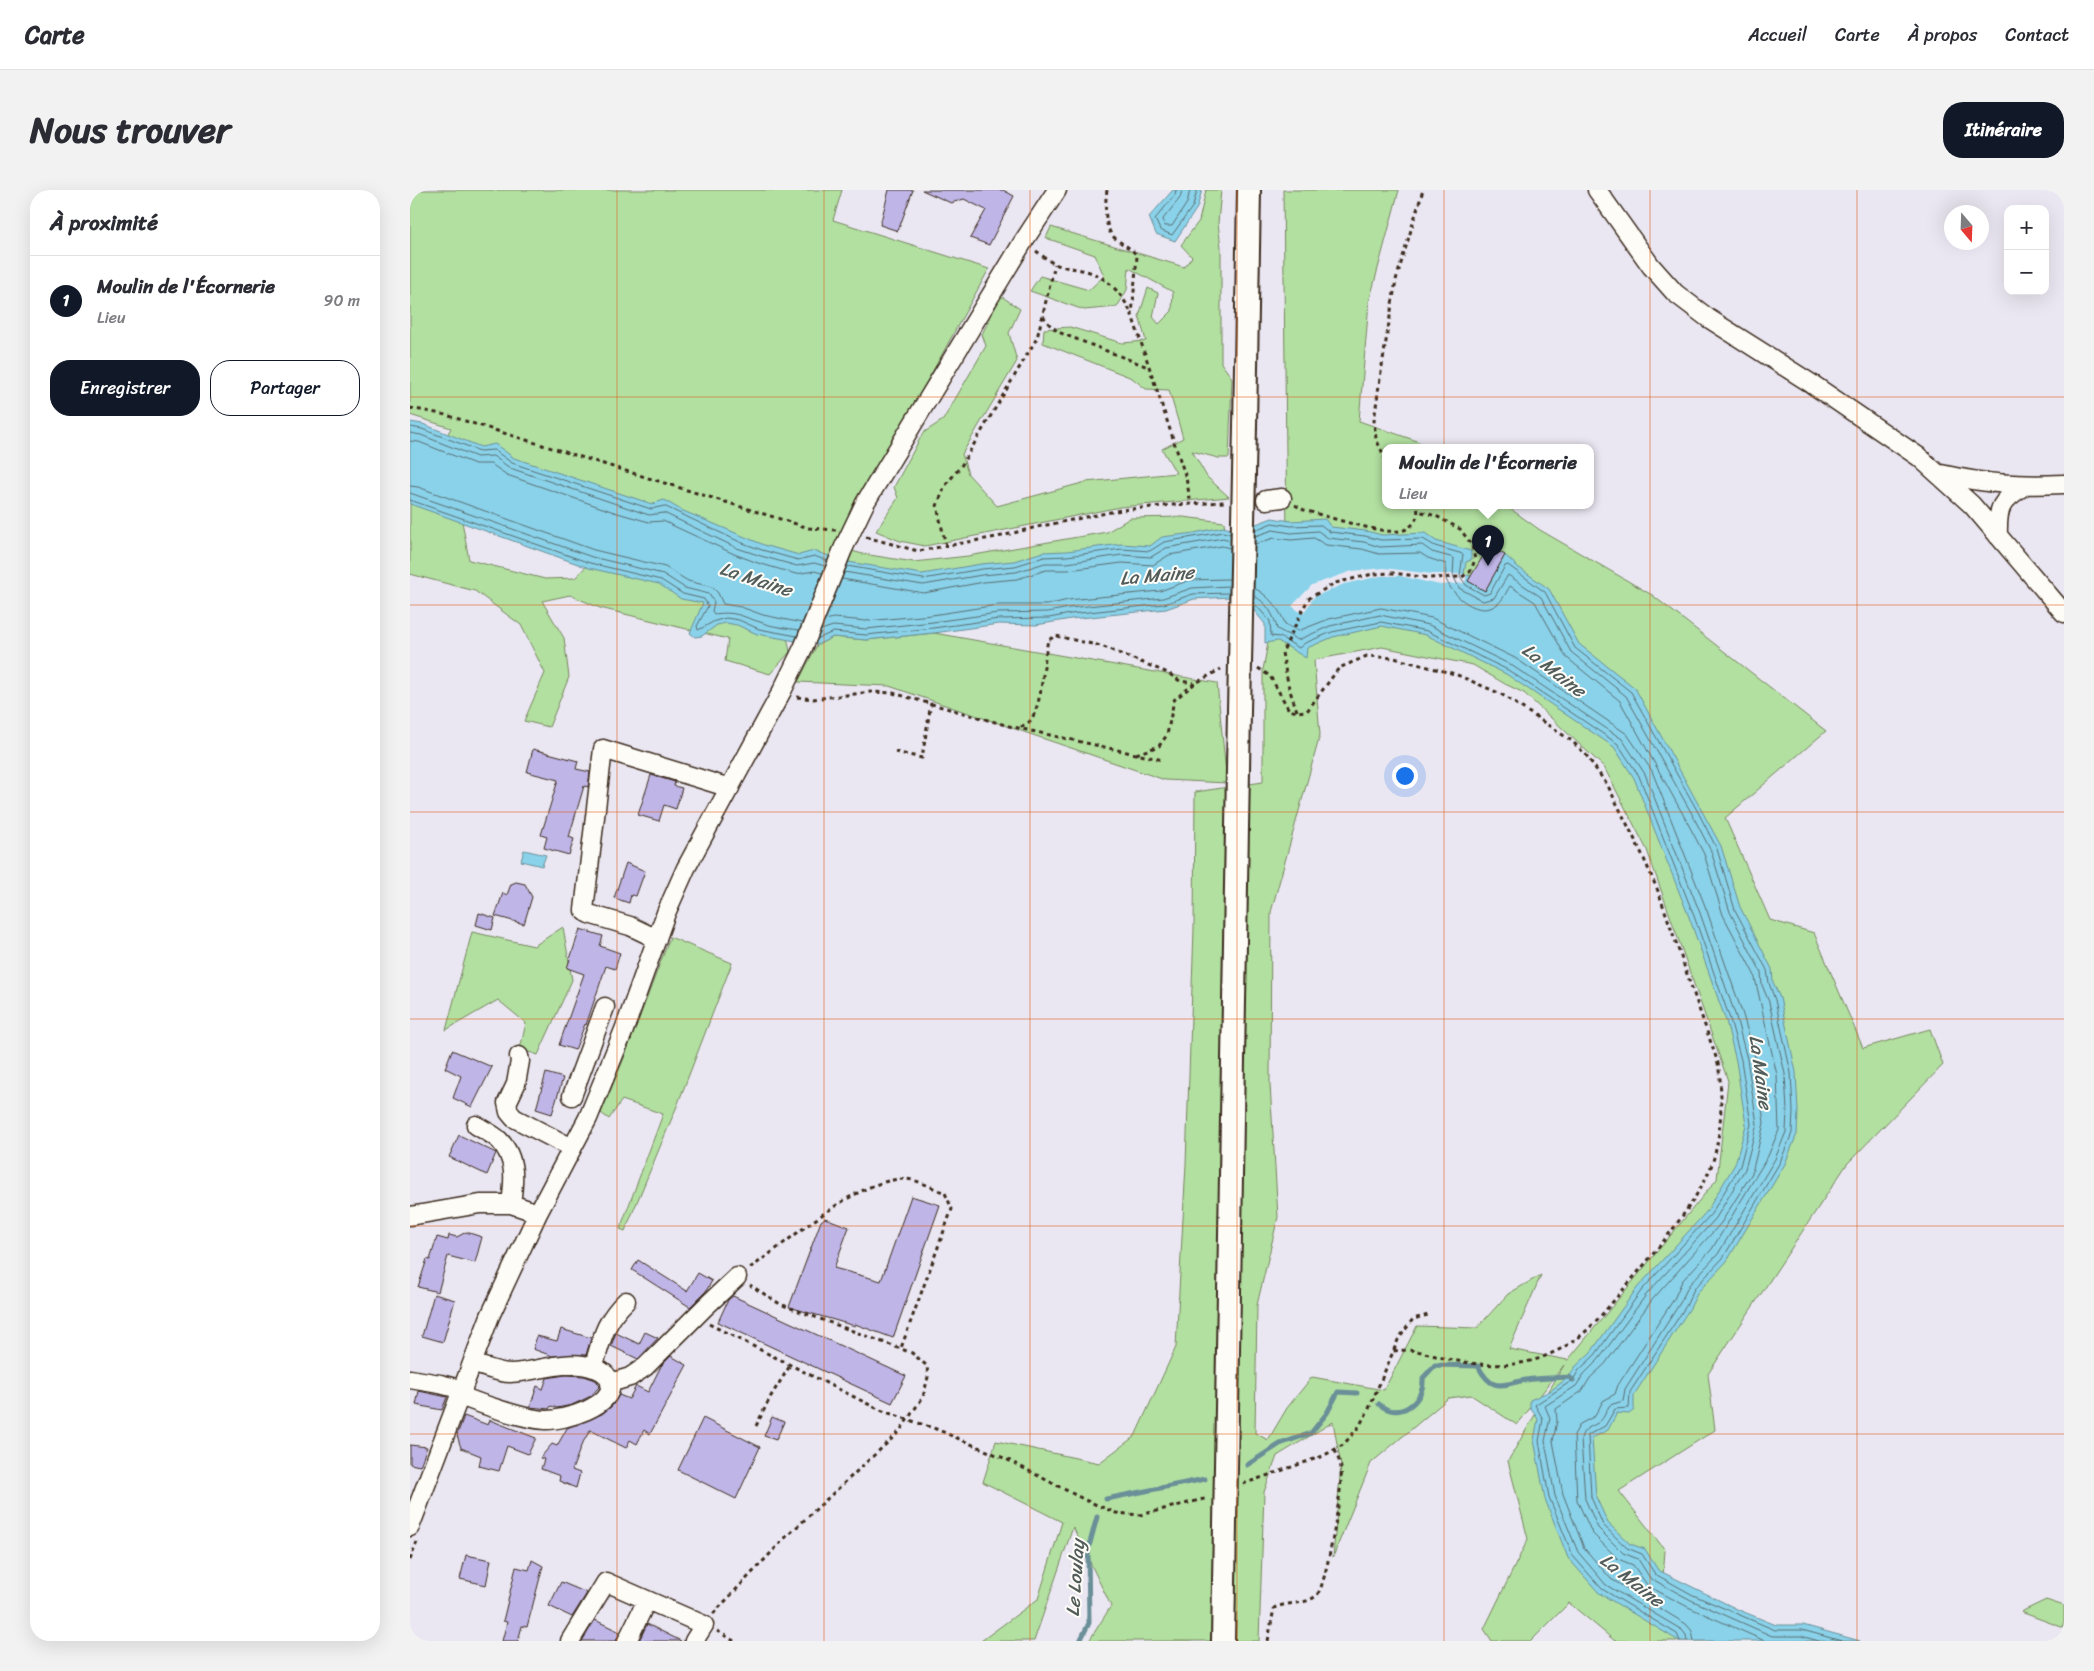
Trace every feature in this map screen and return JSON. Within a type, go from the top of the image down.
[{"type":"main road","points":[[1223,1641],[1249,190]]},
{"type":"street","points":[[410,1527],[490,1316],[538,1213],[588,1118],[686,868],[782,691],[803,648],[843,549],[870,495],[1023,242],[1057,190]]},
{"type":"street","points":[[1597,190],[1651,266],[1675,293],[1708,318],[1876,426],[1940,474],[1972,505],[2064,613]]},
{"type":"street","points":[[1940,474],[1976,482],[2024,486],[2064,484]]},
{"type":"street","points":[[1998,536],[1997,520],[2002,504],[2008,496],[2024,486]]},
{"type":"street","points":[[657,939],[630,926],[589,914],[584,910],[603,749],[730,788]]},
{"type":"street","points":[[572,1096],[605,1007]]},
{"type":"street","points":[[519,1056],[520,1061],[516,1084],[507,1103],[509,1112],[514,1118],[572,1148]]},
{"type":"street","points":[[581,1071],[604,1080]]},
{"type":"street","points":[[476,1125],[499,1140],[510,1156],[513,1176],[511,1204]]},
{"type":"street","points":[[410,1216],[480,1204],[511,1204],[538,1213]]},
{"type":"street","points":[[610,1383],[630,1377],[645,1367],[737,1277]]},
{"type":"street","points":[[593,1368],[606,1325],[614,1312],[626,1300]]},
{"type":"street","points":[[410,1379],[440,1384],[461,1393],[545,1420],[577,1414],[596,1406],[608,1396],[611,1387],[608,1377],[598,1369],[582,1365],[554,1365],[508,1373],[473,1364]]},
{"type":"street","points":[[570,1641],[606,1582],[704,1625],[694,1641]]},
{"type":"street","points":[[627,1641],[648,1600]]},
{"type":"path","points":[[1106,190],[1105,202],[1109,231],[1113,238],[1134,251],[1138,256],[1132,315]]},
{"type":"path","points":[[1382,452],[1376,439],[1374,421],[1380,378],[1396,280],[1423,190]]},
{"type":"path","points":[[871,539],[918,551],[1120,510],[1191,504],[1186,478],[1126,301],[1112,286],[1087,271],[1055,264],[1023,242]]},
{"type":"path","points":[[946,546],[937,506],[946,486],[961,466],[1037,338],[1055,264]]},
{"type":"path","points":[[1043,315],[1058,332],[1148,367]]},
{"type":"path","points":[[410,408],[446,415],[809,528],[852,531]]},
{"type":"path","points":[[1274,499],[1304,510],[1375,528],[1400,531],[1411,526],[1416,521],[1419,511],[1436,516],[1460,529],[1472,545],[1475,560],[1470,572],[1462,577],[1430,578],[1394,573],[1372,574],[1335,583],[1308,599],[1282,652],[1289,688],[1297,712]]},
{"type":"path","points":[[1021,727],[1030,722],[1038,705],[1044,654],[1048,640],[1056,636],[1101,646],[1168,673],[1180,681],[1194,684]]},
{"type":"path","points":[[1251,664],[1270,676],[1289,710],[1297,712],[1308,710],[1339,668],[1367,656],[1394,658],[1455,674],[1501,694],[1572,741],[1586,755],[1608,786],[1641,852],[1658,891],[1718,1063],[1721,1081],[1720,1132],[1712,1162],[1698,1191],[1670,1231],[1635,1275],[1583,1334],[1563,1347],[1535,1359],[1510,1365],[1446,1359],[1427,1352],[1410,1349],[1393,1352]]},
{"type":"path","points":[[1136,754],[1159,746],[1167,735],[1174,700],[1194,684],[1222,668]]},
{"type":"path","points":[[782,691],[799,698],[813,699],[871,692],[894,693],[1021,727],[1163,760]]},
{"type":"path","points":[[895,752],[922,758],[931,703]]},
{"type":"path","points":[[704,1625],[786,1537],[899,1432],[923,1397],[928,1377],[927,1366],[912,1353],[780,1304],[737,1277],[835,1205],[880,1184],[906,1179],[945,1193],[952,1208],[901,1348]]},
{"type":"path","points":[[1242,1485],[1322,1456],[1343,1446],[1358,1428],[1398,1340],[1413,1319],[1428,1315]]},
{"type":"path","points":[[695,1316],[880,1410],[936,1429],[1006,1459],[1085,1500],[1116,1513],[1140,1515],[1208,1498]]},
{"type":"path","points":[[756,1426],[771,1396],[791,1364]]},
{"type":"path","points":[[1268,1641],[1274,1608],[1283,1604],[1309,1602],[1319,1593],[1330,1557],[1342,1469],[1335,1450]]},
{"type":"green space","points":[[410,190],[842,190],[833,220],[989,269],[836,547],[863,554],[914,562],[968,556],[1107,532],[1130,518],[1183,517],[1224,522],[1226,537],[938,579],[811,566],[444,441],[451,428],[410,415]]},
{"type":"green space","points":[[1206,190],[1221,190],[1218,223],[1221,247],[1221,363],[1232,378],[1229,458],[1218,458],[1192,451],[1207,477],[1229,497],[1120,507],[925,546],[900,541],[876,531],[898,498],[894,487],[923,433],[943,420],[986,346],[982,334],[1001,296],[1020,309],[1009,333],[1017,361],[962,454],[968,474],[997,506],[1086,482],[1176,473],[1162,449],[1183,438],[1169,390],[1146,389],[1132,378],[1043,343],[1044,329],[1070,327],[1122,343],[1146,341],[1139,316],[1148,288],[1158,293],[1153,317],[1159,324],[1172,311],[1173,292],[1129,268],[1127,290],[1117,307],[1084,310],[1030,291],[1040,276],[1089,290],[1104,276],[1095,255],[1046,238],[1051,227],[1184,267],[1192,257],[1181,245],[1199,221]]},
{"type":"green space","points":[[1283,190],[1399,190],[1369,302],[1359,421],[1422,444],[1382,444],[1382,509],[1511,509],[1540,530],[1652,595],[1826,731],[1725,818],[1770,920],[1814,933],[1863,1048],[1930,1029],[1943,1065],[1847,1164],[1708,1374],[1715,1430],[1619,1491],[1665,1550],[1660,1620],[1720,1641],[1615,1641],[1569,1603],[1531,1641],[1492,1641],[1484,1629],[1528,1539],[1508,1461],[1564,1365],[1517,1425],[1471,1395],[1448,1398],[1371,1463],[1333,1557],[1341,1465],[1333,1422],[1277,1456],[1264,1492],[1259,1641],[1089,1641],[1111,1606],[1073,1527],[1034,1641],[981,1641],[1038,1599],[1062,1522],[983,1482],[996,1441],[1099,1463],[1135,1436],[1176,1347],[1186,1164],[1194,928],[1195,792],[1263,782],[1263,670],[1287,539]],"holes":[[[1382,647],[1473,665],[1524,693],[1604,767],[1647,850],[1728,1081],[1717,1179],[1568,1360],[1509,1349],[1541,1275],[1508,1294],[1477,1328],[1417,1326],[1384,1390],[1312,1377],[1287,1408],[1268,1440],[1255,1433],[1257,1305],[1278,1217],[1270,1084],[1271,912],[1320,735],[1314,660]]]},
{"type":"green space","points":[[410,497],[460,510],[469,560],[545,579],[575,578],[593,559],[782,610],[790,652],[770,674],[725,661],[728,639],[600,608],[570,595],[542,601],[564,638],[569,677],[549,727],[524,721],[545,673],[521,625],[475,591],[410,574]]},
{"type":"green space","points":[[934,633],[1217,683],[1227,783],[1165,780],[889,686],[798,682],[817,645],[833,637],[866,640]]},
{"type":"green space","points":[[563,927],[572,980],[538,1055],[520,1049],[526,1023],[498,1000],[446,1030],[472,932],[534,946]]},
{"type":"green space","points":[[670,937],[732,963],[677,1106],[625,1231],[620,1229],[663,1114],[622,1100],[609,1119],[601,1113]]},
{"type":"green space","points":[[2046,1600],[2064,1606],[2064,1628],[2021,1612]]},
{"type":"water","points":[[1173,190],[1202,190],[1197,208],[1175,241],[1156,234],[1149,217]]},
{"type":"water","name":"La Maine","points":[[410,422],[423,424],[481,447],[495,444],[514,458],[652,504],[664,500],[681,510],[764,545],[799,555],[814,551],[848,562],[922,574],[981,564],[1014,561],[1043,552],[1121,544],[1150,546],[1162,537],[1223,527],[1238,531],[1272,518],[1291,521],[1325,519],[1331,527],[1382,535],[1425,533],[1436,541],[1471,551],[1471,560],[1466,562],[1464,574],[1471,576],[1468,581],[1485,591],[1505,555],[1518,567],[1549,589],[1579,644],[1635,688],[1721,846],[1740,907],[1772,969],[1773,982],[1780,998],[1796,1072],[1797,1134],[1785,1164],[1727,1261],[1698,1292],[1690,1308],[1634,1395],[1634,1410],[1629,1414],[1617,1413],[1608,1430],[1592,1438],[1596,1497],[1608,1523],[1630,1544],[1645,1549],[1658,1570],[1739,1610],[1776,1625],[1803,1625],[1860,1641],[1679,1641],[1599,1593],[1568,1558],[1545,1499],[1534,1440],[1538,1419],[1530,1408],[1530,1400],[1550,1391],[1569,1377],[1575,1367],[1591,1352],[1637,1288],[1707,1211],[1735,1164],[1746,1125],[1736,1061],[1726,1021],[1689,917],[1634,778],[1614,747],[1506,674],[1426,635],[1382,626],[1333,637],[1307,648],[1306,658],[1278,641],[1265,643],[1265,624],[1252,608],[1229,597],[1194,599],[1166,609],[1071,619],[1036,625],[999,624],[866,640],[833,637],[817,645],[757,634],[737,625],[726,623],[717,625],[702,636],[695,637],[690,633],[703,603],[681,599],[659,584],[589,568],[410,504]]},
{"type":"water","points":[[524,850],[546,855],[542,866],[521,861]]},
{"type":"pier","points":[[1384,568],[1432,574],[1467,574],[1465,583],[1440,585],[1400,576],[1381,576],[1344,584],[1314,597],[1303,614],[1292,606],[1312,585],[1352,571]]},
{"type":"building","points":[[889,190],[913,190],[898,231],[880,225]]},
{"type":"building","points":[[922,190],[1003,190],[1014,196],[989,245],[970,238],[986,210],[964,199],[951,203]]},
{"type":"building","points":[[1489,546],[1505,555],[1485,591],[1468,581]]},
{"type":"building","points":[[533,749],[578,761],[576,769],[590,772],[588,787],[584,786],[569,837],[574,839],[569,855],[544,848],[547,837],[541,835],[558,780],[527,772]]},
{"type":"building","points":[[651,775],[675,782],[674,786],[682,788],[676,809],[664,805],[659,821],[638,815]]},
{"type":"building","points":[[626,863],[645,871],[636,896],[631,895],[629,903],[614,898]]},
{"type":"building","points":[[516,882],[525,884],[532,897],[524,924],[495,916],[503,893],[507,895],[511,884]]},
{"type":"building","points":[[479,913],[495,918],[492,930],[476,925]]},
{"type":"building","points":[[580,929],[603,936],[600,946],[620,953],[615,969],[606,966],[586,1025],[575,1050],[559,1045],[584,974],[567,968]]},
{"type":"building","points":[[452,1050],[492,1067],[472,1107],[453,1098],[461,1076],[445,1068]]},
{"type":"building","points":[[546,1073],[563,1078],[552,1114],[536,1109]]},
{"type":"building","points":[[459,1135],[496,1153],[487,1175],[449,1157]]},
{"type":"building","points":[[911,1196],[940,1205],[893,1338],[855,1324],[855,1326],[789,1307],[821,1221],[825,1218],[849,1227],[834,1268],[881,1281]]},
{"type":"building","points":[[466,1232],[482,1237],[475,1263],[448,1256],[438,1292],[418,1287],[427,1259],[430,1260],[437,1237],[448,1240],[449,1235],[457,1237]]},
{"type":"building","points":[[638,1260],[687,1291],[698,1273],[712,1281],[706,1291],[690,1307],[632,1270]]},
{"type":"building","points":[[434,1294],[455,1300],[443,1342],[422,1336]]},
{"type":"building","points":[[733,1296],[906,1376],[892,1403],[718,1322],[728,1300]]},
{"type":"building","points":[[561,1329],[591,1338],[586,1355],[552,1356],[533,1349],[537,1336],[557,1341]]},
{"type":"building","points":[[645,1332],[658,1338],[638,1359],[611,1346],[616,1333],[639,1344]]},
{"type":"building","points":[[671,1356],[687,1365],[650,1434],[644,1430],[637,1444],[630,1440],[626,1448],[590,1430],[581,1446],[572,1470],[580,1473],[576,1488],[559,1481],[560,1476],[541,1469],[544,1459],[540,1458],[552,1444],[557,1446],[567,1428],[602,1414],[612,1406],[619,1395],[629,1399],[636,1386],[648,1392],[661,1366]]},
{"type":"building","points":[[565,1375],[584,1376],[593,1379],[597,1381],[599,1387],[591,1396],[572,1405],[557,1408],[551,1406],[549,1409],[530,1407],[537,1386],[543,1389],[547,1378]]},
{"type":"building","points":[[419,1391],[447,1397],[442,1410],[416,1405]]},
{"type":"building","points":[[464,1416],[488,1425],[490,1420],[536,1438],[528,1454],[507,1446],[499,1471],[479,1466],[481,1456],[461,1448],[457,1435]]},
{"type":"building","points":[[772,1417],[784,1422],[776,1440],[764,1436]]},
{"type":"building","points":[[703,1418],[760,1447],[736,1499],[678,1470]]},
{"type":"building","points":[[410,1445],[427,1447],[420,1466],[410,1464]]},
{"type":"building","points":[[466,1555],[491,1560],[486,1585],[460,1579]]},
{"type":"building","points":[[532,1560],[543,1566],[527,1627],[522,1626],[518,1641],[502,1641],[507,1622],[503,1621],[516,1567],[529,1570]]},
{"type":"building","points":[[561,1582],[587,1593],[572,1617],[549,1606]]},
{"type":"building","points":[[595,1620],[620,1632],[616,1641],[582,1641]]},
{"type":"building","points":[[647,1624],[681,1641],[639,1641]]},
{"type":"waterway","name":"Le Loulay","points":[[1379,1404],[1395,1411],[1409,1406],[1420,1394],[1423,1378],[1435,1365],[1478,1366],[1488,1381],[1499,1385],[1542,1378],[1569,1377],[1573,1380]]},
{"type":"waterway","name":"Le Loulay","points":[[1247,1465],[1280,1444],[1311,1433],[1327,1413],[1338,1392],[1357,1393]]},
{"type":"waterway","name":"Le Loulay","points":[[1106,1499],[1205,1479]]},
{"type":"waterway","name":"Le Loulay","points":[[1080,1641],[1089,1623],[1088,1550],[1097,1517]]},
{"type":"place","name":"Moulin de l'Écornerie","points":[[1488,566]]}]
